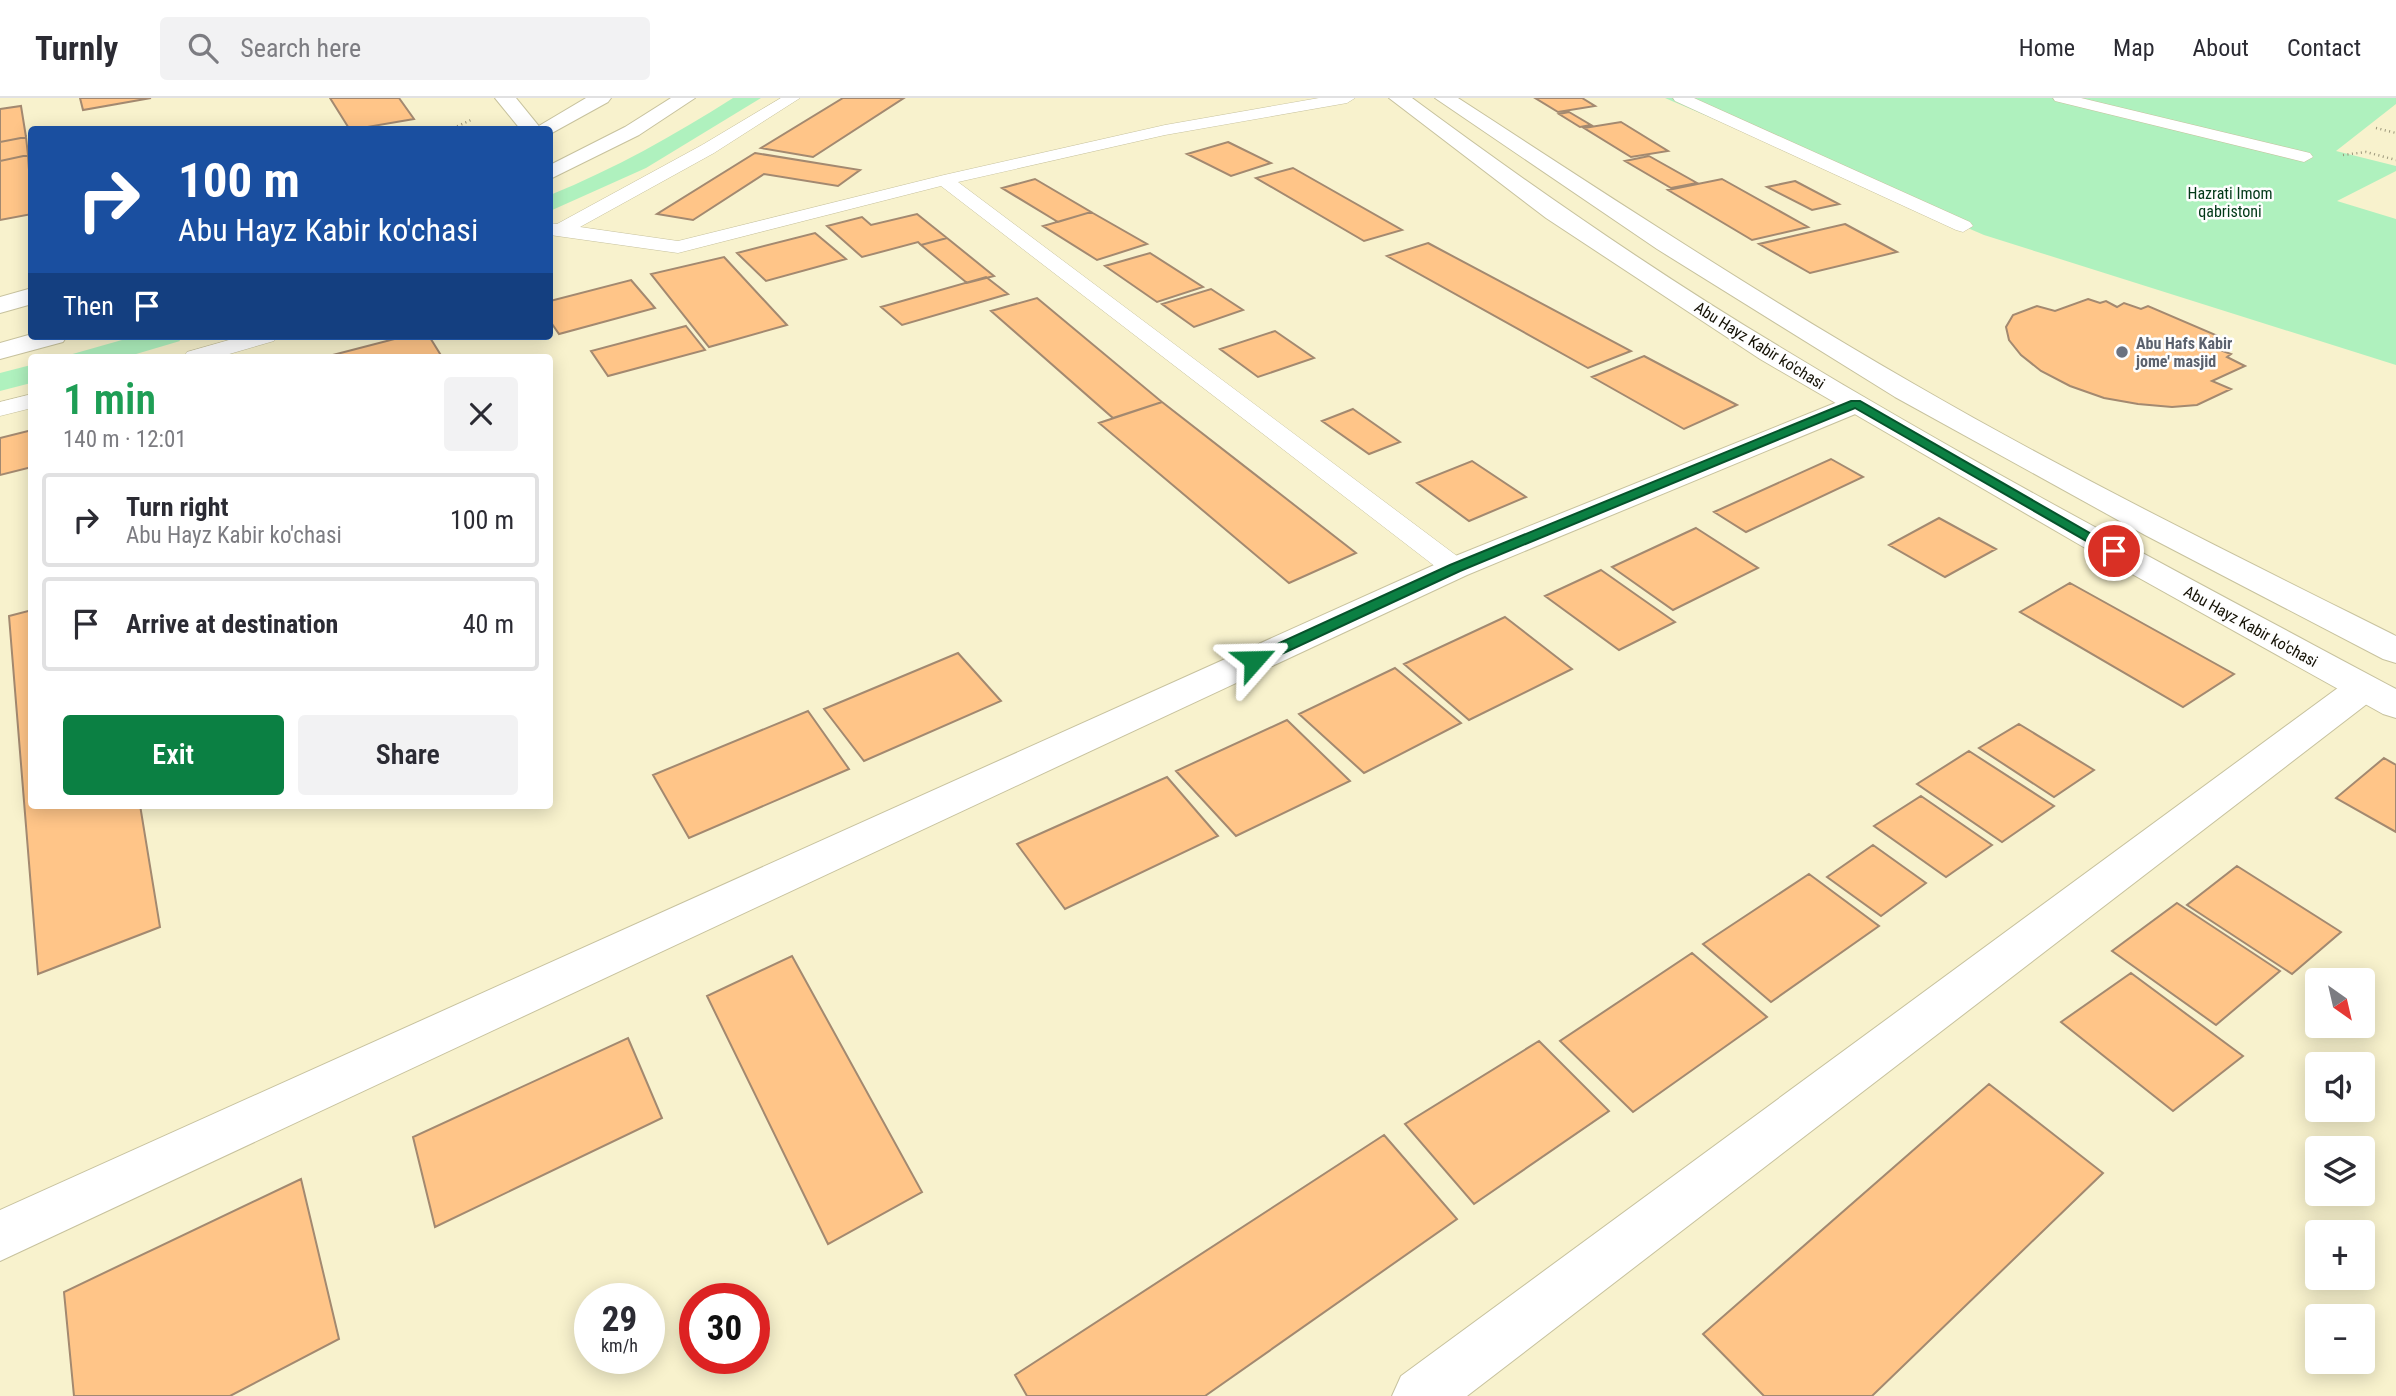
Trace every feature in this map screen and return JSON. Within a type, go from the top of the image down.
[{"type":"main road","points":[[505,98],[529,126]]},
{"type":"main road","points":[[549,126],[601,98]]},
{"type":"main road","points":[[553,171],[632,131],[685,98]]},
{"type":"main road","name":"Abu Hayz Kabir ko'chasi","points":[[1399,98],[1554,213],[1770,353],[1855,404],[2380,696]]},
{"type":"main road","name":"Abu Hayz Kabir ko'chasi","points":[[1445,98],[1665,244],[1905,391],[2156,528],[2396,651]]},
{"type":"main road","points":[[0,305],[28,297]]},
{"type":"main road","points":[[0,351],[40,340]]},
{"type":"main road","points":[[0,1236],[1455,568],[1855,404]]},
{"type":"main road","points":[[1421,1396],[2380,696]]},
{"type":"lane","points":[[553,231],[708,149],[792,98]]},
{"type":"lane","points":[[553,231],[678,247],[944,180],[1165,130],[1347,98]]},
{"type":"lane","points":[[1681,98],[1963,226]]},
{"type":"lane","points":[[2061,98],[2304,157]]},
{"type":"lane","points":[[944,180],[1455,568]]},
{"type":"lane","points":[[203,348],[245,340]]},
{"type":"lane","points":[[0,409],[28,402]]},
{"type":"path","points":[[2376,128],[2396,133]]},
{"type":"path","points":[[2342,155],[2366,152],[2396,160]]},
{"type":"green space","points":[[733,98],[761,98],[646,168],[553,210],[553,194],[644,151]]},
{"type":"green space","name":"Hazrati Imom qabristoni","points":[[1665,98],[2396,98],[2396,104],[2336,151],[2396,166],[2396,171],[2337,201],[2396,219],[2396,365],[1984,235]]},
{"type":"green space","points":[[122,340],[180,341],[136,354],[73,354]]},
{"type":"green space","points":[[28,366],[28,384],[0,391],[0,373]]},
{"type":"building","points":[[80,98],[151,98],[83,110]]},
{"type":"building","points":[[330,98],[399,98],[414,119],[373,126],[348,126]]},
{"type":"building","points":[[843,98],[904,98],[813,157],[761,148]]},
{"type":"building","points":[[1535,98],[1582,98],[1595,106],[1558,112]]},
{"type":"building","points":[[21,106],[26,137],[0,142],[0,109]]},
{"type":"building","points":[[1569,112],[1591,125],[1580,127],[1559,114]]},
{"type":"building","points":[[1621,122],[1668,151],[1631,157],[1584,128]]},
{"type":"building","points":[[26,137],[28,155],[0,161],[0,142]]},
{"type":"building","points":[[1228,142],[1271,163],[1231,176],[1187,154]]},
{"type":"building","points":[[755,153],[860,170],[838,186],[764,174],[693,220],[657,214]]},
{"type":"building","points":[[28,155],[28,215],[0,220],[0,161]]},
{"type":"building","points":[[1649,156],[1697,183],[1671,188],[1625,161]]},
{"type":"building","points":[[1293,168],[1402,230],[1364,241],[1256,178]]},
{"type":"building","points":[[1035,179],[1091,212],[1058,222],[1002,188]]},
{"type":"building","points":[[1722,179],[1808,227],[1752,240],[1668,190]]},
{"type":"building","points":[[1795,181],[1839,204],[1812,210],[1767,187]]},
{"type":"building","points":[[1091,212],[1147,244],[1097,260],[1043,226]]},
{"type":"building","points":[[917,214],[947,238],[921,245],[918,242],[862,257],[827,226],[862,217],[871,225]]},
{"type":"building","points":[[1845,224],[1897,252],[1810,273],[1759,244]]},
{"type":"building","points":[[815,233],[846,259],[766,281],[737,253]]},
{"type":"building","points":[[947,238],[994,276],[967,283],[921,245]]},
{"type":"building","points":[[1428,243],[1631,351],[1588,368],[1387,256]]},
{"type":"building","points":[[1150,253],[1203,287],[1157,302],[1105,266]]},
{"type":"building","points":[[724,257],[787,325],[709,347],[651,274]]},
{"type":"building","points":[[986,277],[1008,294],[902,325],[881,307]]},
{"type":"building","points":[[631,280],[655,308],[559,334],[553,325],[553,300]]},
{"type":"building","points":[[1211,289],[1243,310],[1194,327],[1162,304]]},
{"type":"building","points":[[1037,298],[1162,402],[1113,418],[991,311]]},
{"type":"building","name":"Abu Hafs Kabir jome' masjid","points":[[2088,299],[2100,303],[2106,301],[2117,307],[2124,303],[2141,309],[2148,306],[2218,336],[2212,339],[2228,345],[2220,350],[2231,354],[2227,357],[2245,366],[2212,381],[2231,389],[2197,405],[2172,407],[2138,404],[2104,398],[2070,386],[2041,371],[2021,355],[2009,340],[2006,327],[2013,315],[2037,306],[2055,311]]},
{"type":"building","points":[[686,326],[705,350],[608,376],[591,351]]},
{"type":"building","points":[[1275,331],[1314,358],[1258,377],[1220,349]]},
{"type":"building","points":[[391,340],[431,340],[440,354],[337,354]]},
{"type":"building","points":[[1644,356],[1737,405],[1684,429],[1592,377]]},
{"type":"building","points":[[1162,402],[1356,553],[1289,583],[1099,423]]},
{"type":"building","points":[[1353,409],[1400,442],[1369,454],[1322,421]]},
{"type":"building","points":[[28,431],[28,468],[0,475],[0,438]]},
{"type":"building","points":[[1831,459],[1863,477],[1746,532],[1714,512]]},
{"type":"building","points":[[1472,461],[1526,497],[1469,521],[1417,483]]},
{"type":"building","points":[[1939,518],[1996,549],[1945,577],[1889,545]]},
{"type":"building","points":[[1696,528],[1758,568],[1673,610],[1612,567]]},
{"type":"building","points":[[1601,570],[1675,622],[1619,650],[1545,596]]},
{"type":"building","points":[[2070,583],[2234,674],[2183,707],[2020,612]]},
{"type":"building","points":[[28,611],[28,809],[141,809],[160,927],[38,974],[9,616]]},
{"type":"building","points":[[1505,617],[1572,669],[1469,720],[1404,664]]},
{"type":"building","points":[[958,653],[1001,701],[864,761],[824,709]]},
{"type":"building","points":[[1395,668],[1461,723],[1364,773],[1299,714]]},
{"type":"building","points":[[808,711],[849,769],[689,838],[653,775]]},
{"type":"building","points":[[1287,720],[1350,781],[1236,836],[1176,771]]},
{"type":"building","points":[[2019,724],[2094,770],[2054,797],[1979,748]]},
{"type":"building","points":[[1969,751],[2054,806],[2002,842],[1917,784]]},
{"type":"building","points":[[2384,758],[2396,765],[2396,832],[2336,798]]},
{"type":"building","points":[[1167,777],[1218,836],[1065,909],[1017,844]]},
{"type":"building","points":[[1921,796],[1992,845],[1946,877],[1874,826]]},
{"type":"building","points":[[1873,845],[1926,883],[1881,916],[1827,877]]},
{"type":"building","points":[[2237,866],[2341,932],[2292,974],[2187,905]]},
{"type":"building","points":[[1809,874],[1879,926],[1771,1002],[1703,944]]},
{"type":"building","points":[[2177,903],[2280,971],[2216,1025],[2112,951]]},
{"type":"building","points":[[1692,953],[1767,1017],[1633,1112],[1560,1041]]},
{"type":"building","points":[[792,956],[922,1192],[828,1244],[707,996]]},
{"type":"building","points":[[2131,973],[2243,1056],[2173,1111],[2061,1022]]},
{"type":"building","points":[[628,1038],[662,1118],[435,1227],[413,1137]]},
{"type":"building","points":[[1539,1041],[1609,1111],[1474,1204],[1405,1124]]},
{"type":"building","points":[[1989,1084],[2103,1173],[1872,1396],[1764,1396],[1703,1334]]},
{"type":"building","points":[[1384,1135],[1457,1219],[1205,1396],[1027,1396],[1015,1375]]},
{"type":"building","points":[[301,1179],[339,1339],[230,1396],[74,1396],[64,1292]]},
{"type":"place","name":"Abu Hafs Kabir jome' masjid","points":[[2122,352]]},
{"type":"route","points":[[1254,660],[1455,568],[1855,404],[2114,551]]}]
